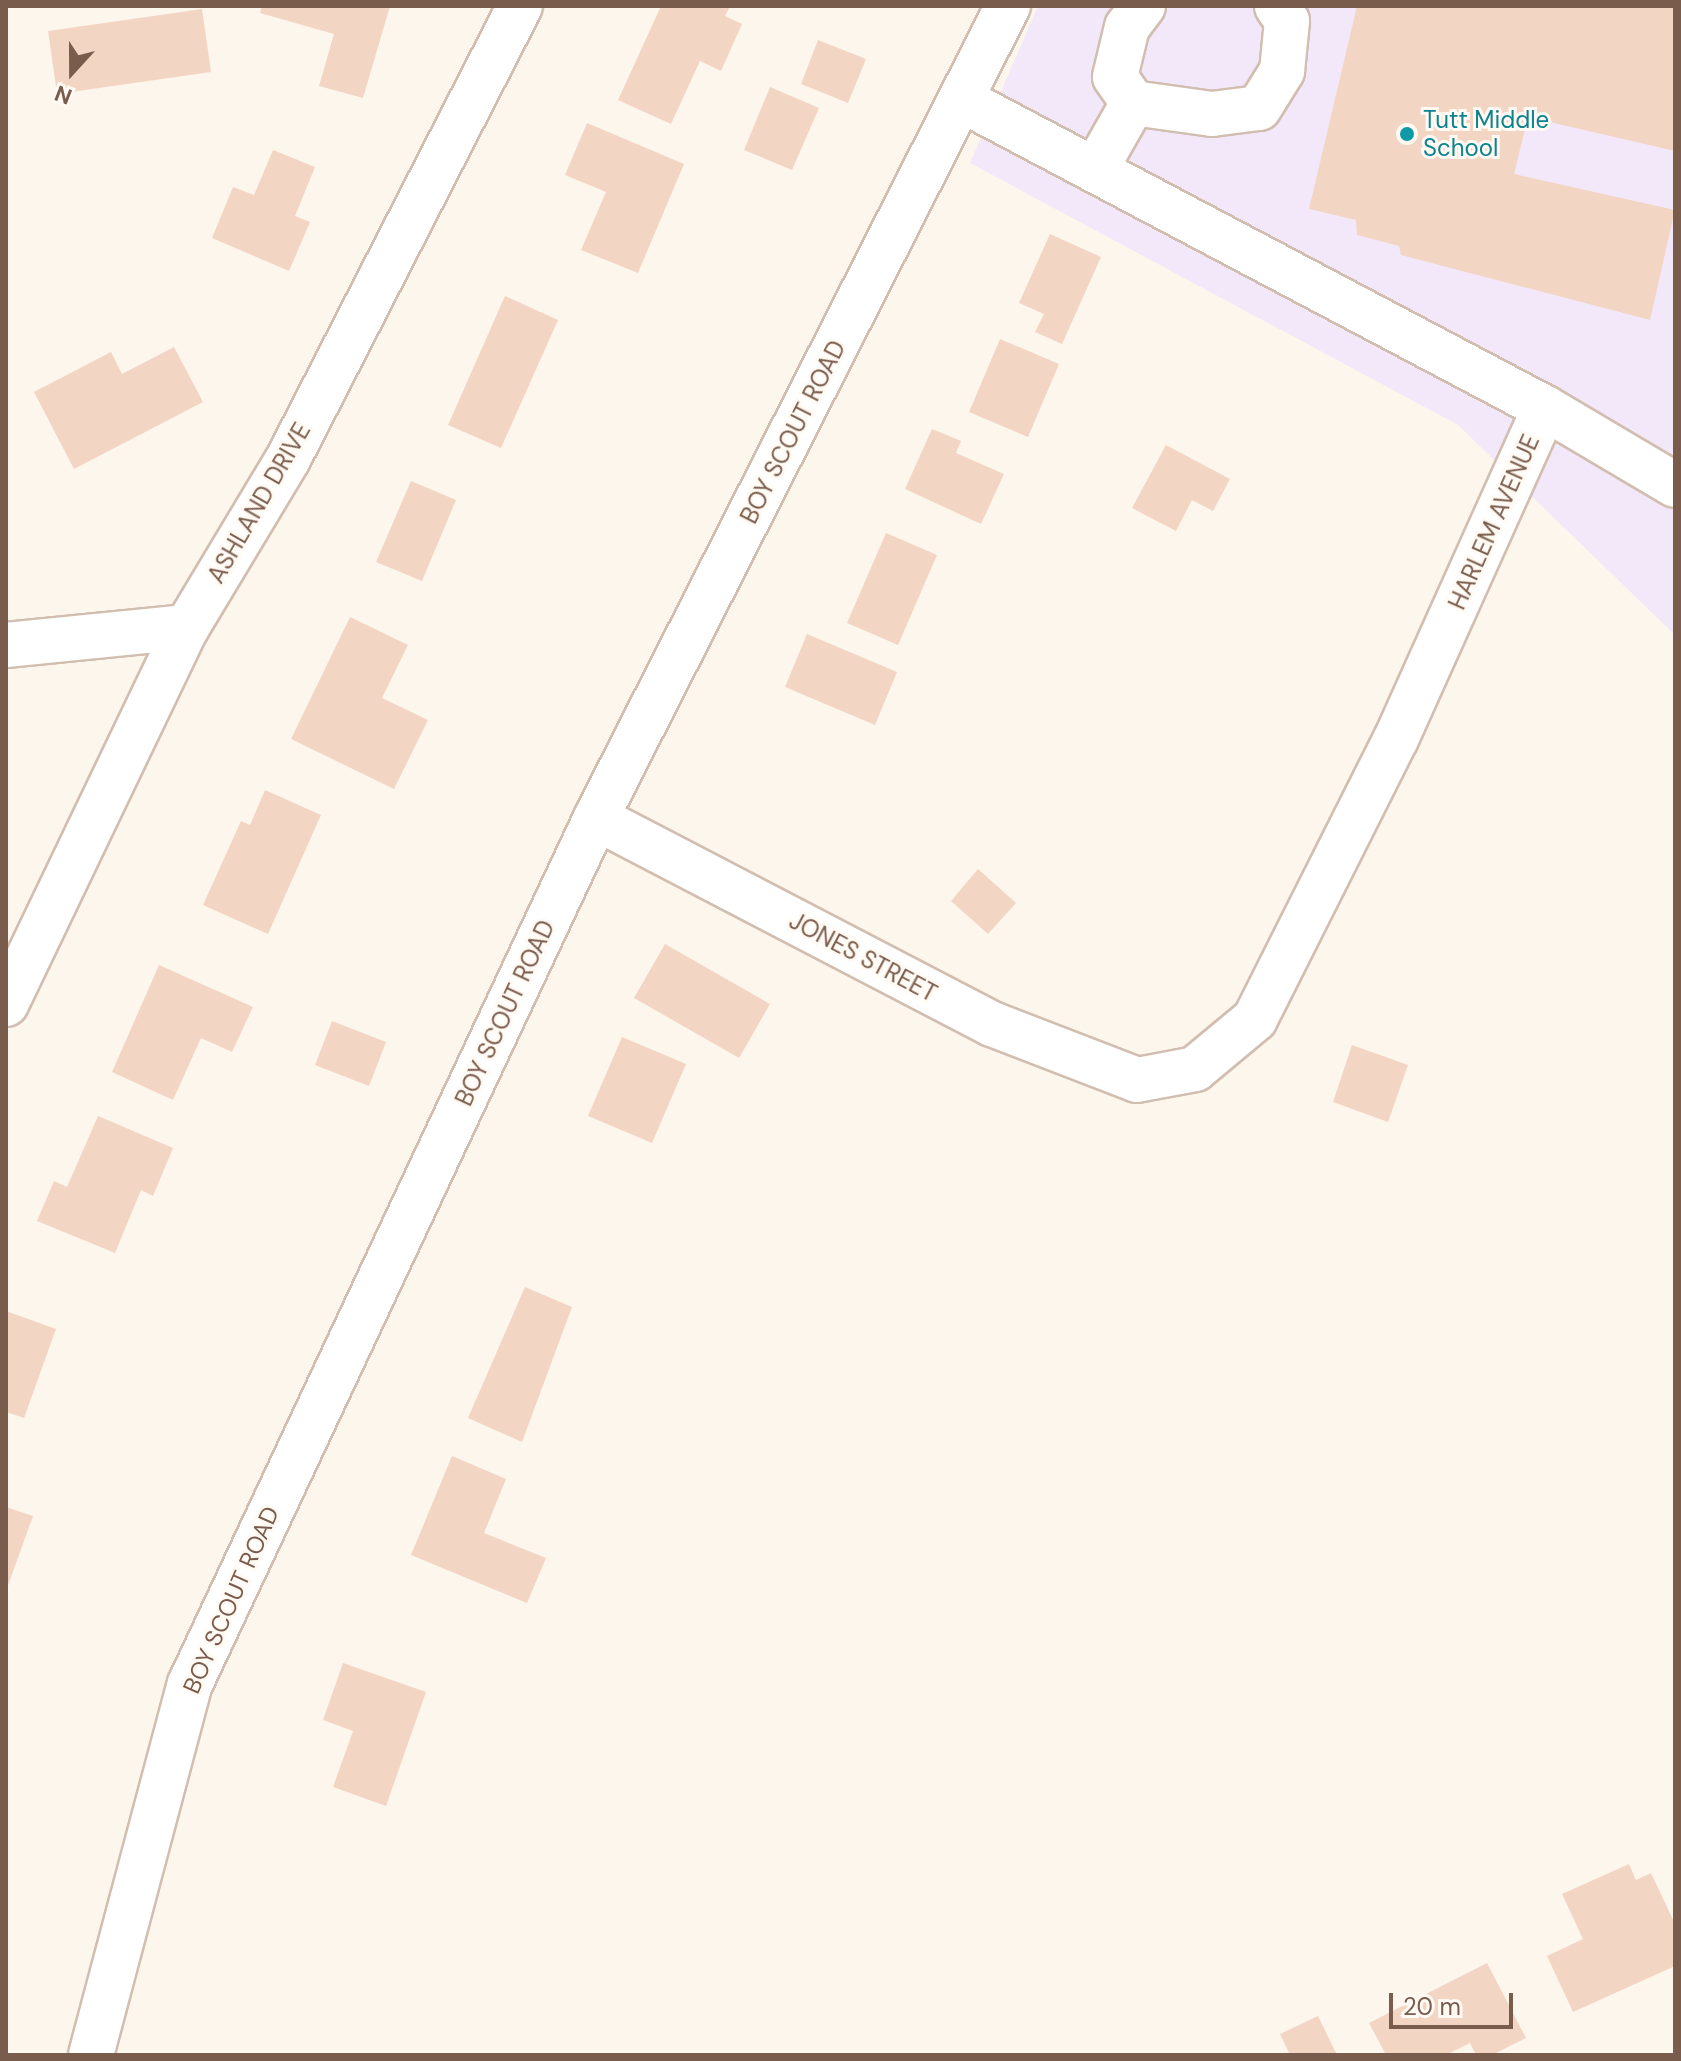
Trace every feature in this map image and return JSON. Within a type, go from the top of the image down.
[{"type":"street","name":"ASHLAND DRIVE","points":[[6,1004],[187,627],[288,459],[520,6]]},
{"type":"street","name":"BOY SCOUT ROAD","points":[[91,2055],[190,1684],[596,818],[1008,6]]},
{"type":"street","points":[[1143,6],[1127,27],[1115,77],[1133,103],[1212,114],[1259,108],[1282,71],[1287,21],[1277,6]]},
{"type":"street","name":"HARLEM AVENUE","points":[[962,100],[1545,408],[1396,739],[1255,1019],[1195,1069],[1137,1080]]},
{"type":"street","points":[[1095,170],[1133,103]]},
{"type":"street","points":[[1545,408],[1675,485]]},
{"type":"street","points":[[6,645],[187,627]]},
{"type":"street","name":"JONES STREET","points":[[596,818],[992,1024],[1137,1080]]},
{"type":"shaded area","points":[[1038,6],[1675,6],[1675,635],[1458,425],[970,163]]},
{"type":"building","points":[[262,6],[390,6],[363,98],[319,86],[334,34],[260,13]]},
{"type":"building","points":[[661,6],[730,6],[725,16],[742,24],[721,71],[700,61],[671,124],[618,100]]},
{"type":"building","name":"Tutt Middle School","points":[[1357,6],[1675,6],[1675,151],[1528,117],[1514,174],[1675,210],[1650,320],[1401,255],[1399,246],[1357,235],[1356,220],[1309,209]]},
{"type":"building","points":[[202,9],[211,72],[57,94],[48,31]]},
{"type":"building","points":[[818,40],[866,59],[848,103],[801,84]]},
{"type":"building","points":[[770,87],[819,108],[792,170],[744,150]]},
{"type":"building","points":[[587,123],[684,164],[638,273],[581,250],[606,192],[565,175]]},
{"type":"building","points":[[273,150],[315,167],[295,216],[310,222],[289,271],[212,238],[233,187],[254,195]]},
{"type":"building","points":[[1050,234],[1101,257],[1062,344],[1035,332],[1044,314],[1019,303]]},
{"type":"building","points":[[505,296],[558,320],[501,448],[448,425]]},
{"type":"building","points":[[1000,339],[1059,364],[1028,437],[969,412]]},
{"type":"building","points":[[174,347],[203,402],[74,469],[34,392],[111,352],[122,374]]},
{"type":"building","points":[[932,429],[961,441],[956,453],[1004,474],[981,524],[905,489]]},
{"type":"building","points":[[1166,445],[1230,479],[1213,511],[1192,500],[1176,531],[1132,508]]},
{"type":"building","points":[[411,481],[456,500],[422,581],[376,562]]},
{"type":"building","points":[[886,533],[937,555],[898,645],[847,623]]},
{"type":"building","points":[[350,617],[408,645],[382,698],[428,720],[394,789],[291,739]]},
{"type":"building","points":[[807,634],[897,672],[875,725],[785,687]]},
{"type":"building","points":[[265,790],[321,815],[268,934],[203,905],[241,821],[250,825]]},
{"type":"building","points":[[978,869],[1016,903],[988,934],[951,901]]},
{"type":"building","points":[[665,944],[770,1004],[739,1058],[634,998]]},
{"type":"building","points":[[159,965],[253,1007],[232,1052],[201,1038],[173,1100],[112,1072]]},
{"type":"building","points":[[332,1021],[386,1042],[369,1086],[315,1065]]},
{"type":"building","points":[[622,1037],[686,1064],[652,1143],[588,1116]]},
{"type":"building","points":[[1352,1045],[1408,1065],[1388,1122],[1333,1102]]},
{"type":"building","points":[[98,1116],[173,1148],[153,1196],[141,1190],[115,1253],[37,1221],[54,1181],[67,1187]]},
{"type":"building","points":[[525,1287],[572,1307],[522,1442],[468,1418]]},
{"type":"building","points":[[6,1311],[56,1329],[24,1418],[6,1412]]},
{"type":"building","points":[[452,1456],[506,1479],[484,1533],[546,1558],[527,1603],[411,1555]]},
{"type":"building","points":[[6,1507],[33,1516],[6,1591]]},
{"type":"building","points":[[343,1663],[426,1692],[386,1806],[333,1787],[353,1731],[323,1720]]},
{"type":"building","points":[[1629,1864],[1636,1880],[1651,1873],[1675,1924],[1675,1966],[1573,2012],[1547,1956],[1583,1939],[1562,1894]]},
{"type":"building","points":[[1487,1963],[1526,2038],[1492,2055],[1476,2055],[1470,2043],[1446,2055],[1386,2055],[1369,2023]]},
{"type":"building","points":[[1318,2016],[1337,2055],[1290,2055],[1280,2034]]},
{"type":"place","name":"Tutt Middle School","points":[[1407,134]]}]
